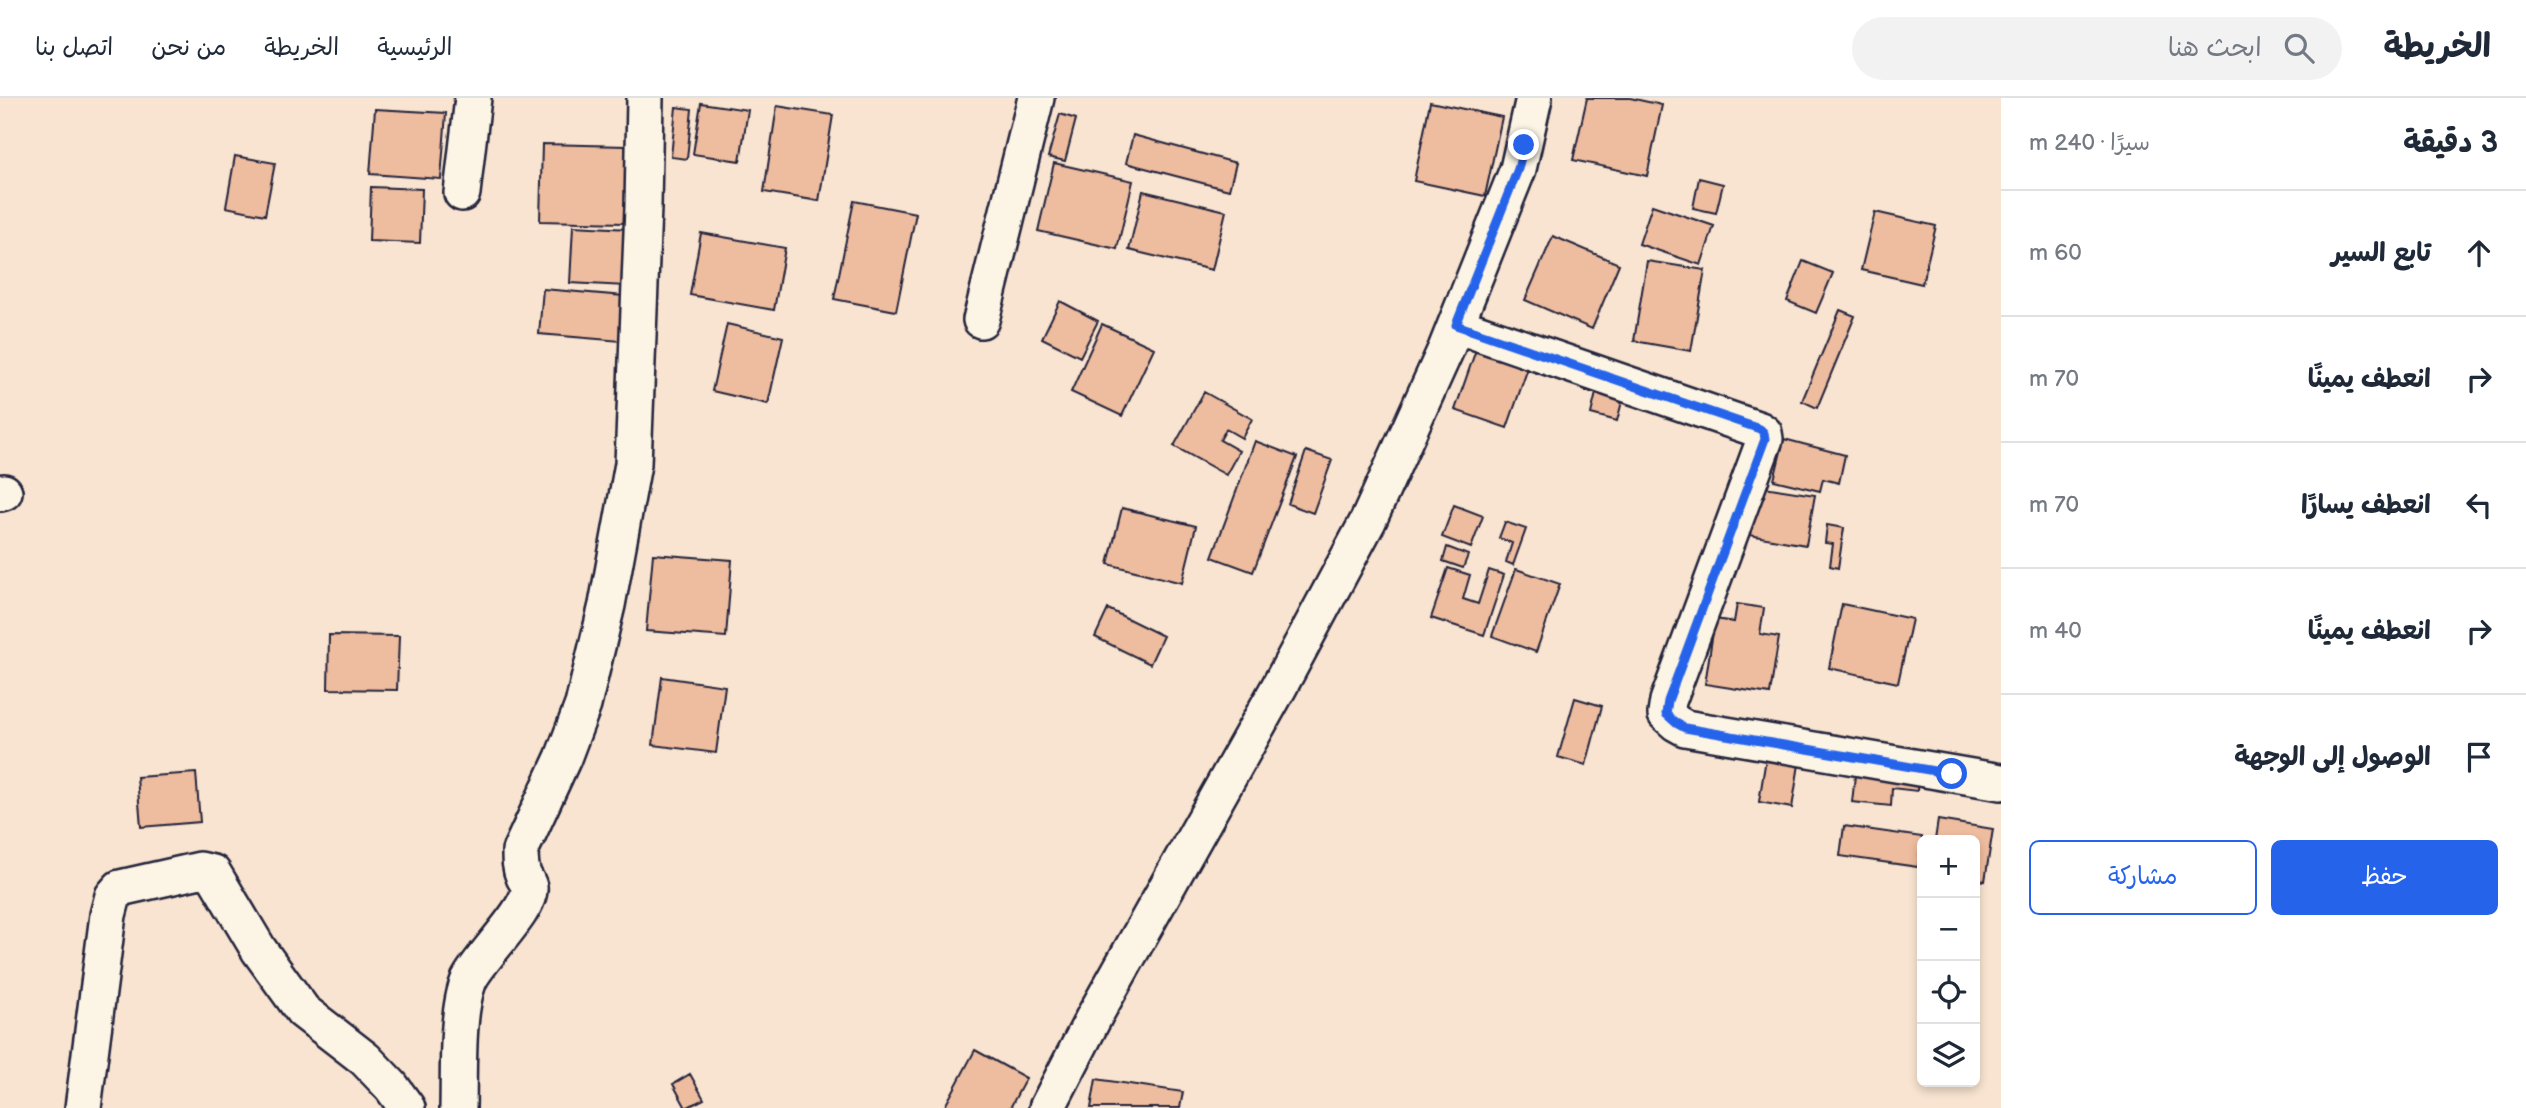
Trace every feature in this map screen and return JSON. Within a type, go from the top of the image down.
[{"type":"street","points":[[462,193],[473,98]]},
{"type":"street","points":[[458,1108],[464,997],[470,979],[482,959],[506,932],[527,898],[529,888],[520,865],[520,851],[558,770],[583,705],[607,605],[634,464],[645,98]]},
{"type":"street","points":[[981,320],[1036,98]]},
{"type":"street","points":[[1047,1108],[1095,1014],[1279,687],[1368,521],[1456,325],[1518,169],[1534,98]]},
{"type":"street","points":[[1456,325],[1760,429],[1764,433],[1765,439],[1668,701],[1666,714],[1676,723],[1699,730],[2001,782]]},
{"type":"street","points":[[83,1108],[108,915],[113,896],[120,888],[200,870],[213,873],[259,950],[303,1010],[365,1059],[391,1086],[407,1108]]},
{"type":"building","points":[[1587,98],[1630,98],[1662,105],[1647,176],[1573,160]]},
{"type":"building","points":[[1430,102],[1502,117],[1485,196],[1414,181]]},
{"type":"building","points":[[701,103],[748,110],[740,161],[693,154]]},
{"type":"building","points":[[777,106],[833,115],[819,201],[764,192]]},
{"type":"building","points":[[676,107],[692,109],[687,159],[671,157]]},
{"type":"building","points":[[375,109],[446,113],[441,179],[370,174]]},
{"type":"building","points":[[1060,114],[1076,119],[1065,161],[1048,157]]},
{"type":"building","points":[[1133,135],[1236,163],[1229,190],[1126,163]]},
{"type":"building","points":[[542,144],[627,146],[625,223],[540,221]]},
{"type":"building","points":[[235,156],[275,163],[265,215],[226,207]]},
{"type":"building","points":[[1054,163],[1133,181],[1117,249],[1038,231]]},
{"type":"building","points":[[1699,178],[1723,184],[1716,213],[1693,208]]},
{"type":"building","points":[[371,187],[422,189],[420,243],[369,241]]},
{"type":"building","points":[[1143,191],[1226,211],[1212,270],[1129,250]]},
{"type":"building","points":[[854,201],[916,213],[896,311],[834,299]]},
{"type":"building","points":[[1652,205],[1714,226],[1701,265],[1639,244]]},
{"type":"building","points":[[1875,212],[1936,226],[1922,284],[1861,270]]},
{"type":"building","points":[[573,226],[629,229],[626,286],[570,283]]},
{"type":"building","points":[[701,233],[785,248],[774,310],[690,295]]},
{"type":"building","points":[[1553,236],[1619,264],[1592,329],[1525,300]]},
{"type":"building","points":[[1647,261],[1705,270],[1691,351],[1634,341]]},
{"type":"building","points":[[1803,261],[1833,273],[1816,313],[1787,301]]},
{"type":"building","points":[[543,289],[624,296],[621,341],[539,334]]},
{"type":"building","points":[[1060,301],[1098,321],[1080,357],[1042,338]]},
{"type":"building","points":[[1840,310],[1855,316],[1817,408],[1802,401]]},
{"type":"building","points":[[727,324],[783,337],[768,404],[712,391]]},
{"type":"building","points":[[1102,324],[1154,348],[1122,416],[1071,392]]},
{"type":"building","points":[[1478,344],[1530,362],[1507,428],[1455,410]]},
{"type":"building","points":[[1590,377],[1626,386],[1617,421],[1591,414],[1596,393],[1586,391]]},
{"type":"building","points":[[1204,392],[1252,419],[1242,438],[1226,429],[1220,440],[1239,451],[1226,475],[1174,446]]},
{"type":"building","points":[[1784,439],[1845,455],[1839,483],[1823,479],[1820,491],[1774,480]]},
{"type":"building","points":[[1255,441],[1297,457],[1253,572],[1212,557]]},
{"type":"building","points":[[1306,451],[1332,460],[1313,513],[1288,504]]},
{"type":"building","points":[[1758,486],[1815,495],[1806,545],[1749,535]]},
{"type":"building","points":[[1454,505],[1483,516],[1471,548],[1442,537]]},
{"type":"building","points":[[1122,508],[1196,526],[1182,583],[1108,564]]},
{"type":"building","points":[[1505,522],[1526,529],[1513,565],[1506,562],[1512,543],[1499,538]]},
{"type":"building","points":[[1827,525],[1844,528],[1838,568],[1830,566],[1833,544],[1825,543]]},
{"type":"building","points":[[1447,547],[1468,555],[1463,568],[1443,561]]},
{"type":"building","points":[[653,554],[732,560],[726,637],[646,631]]},
{"type":"building","points":[[1448,568],[1470,575],[1463,599],[1478,604],[1489,570],[1504,575],[1484,635],[1431,618]]},
{"type":"building","points":[[1516,569],[1560,584],[1536,652],[1492,636]]},
{"type":"building","points":[[1737,604],[1764,608],[1760,634],[1779,637],[1770,694],[1705,684],[1715,619],[1734,622]]},
{"type":"building","points":[[1842,604],[1912,619],[1898,683],[1829,668]]},
{"type":"building","points":[[1108,609],[1163,636],[1150,664],[1095,637]]},
{"type":"building","points":[[329,635],[399,636],[397,690],[328,689]]},
{"type":"building","points":[[662,677],[725,686],[716,753],[653,745]]},
{"type":"building","points":[[1575,698],[1602,706],[1586,765],[1558,757]]},
{"type":"building","points":[[1767,752],[1800,758],[1792,808],[1759,802]]},
{"type":"building","points":[[1856,767],[1918,773],[1917,791],[1892,788],[1891,806],[1852,802]]},
{"type":"building","points":[[196,773],[200,822],[141,827],[137,777]]},
{"type":"building","points":[[1938,820],[1993,829],[1985,881],[1980,880],[1980,835],[1936,835]]},
{"type":"building","points":[[1844,826],[1917,836],[1917,867],[1840,856]]},
{"type":"building","points":[[975,1050],[1026,1078],[1010,1108],[944,1108]]},
{"type":"building","points":[[690,1074],[704,1099],[686,1108],[673,1084]]},
{"type":"building","points":[[1096,1079],[1183,1092],[1180,1108],[1091,1108]]},
{"type":"route","points":[[1524,145],[1518,169],[1456,325],[1760,429],[1764,433],[1765,439],[1668,701],[1666,714],[1685,728],[1952,774]]}]
